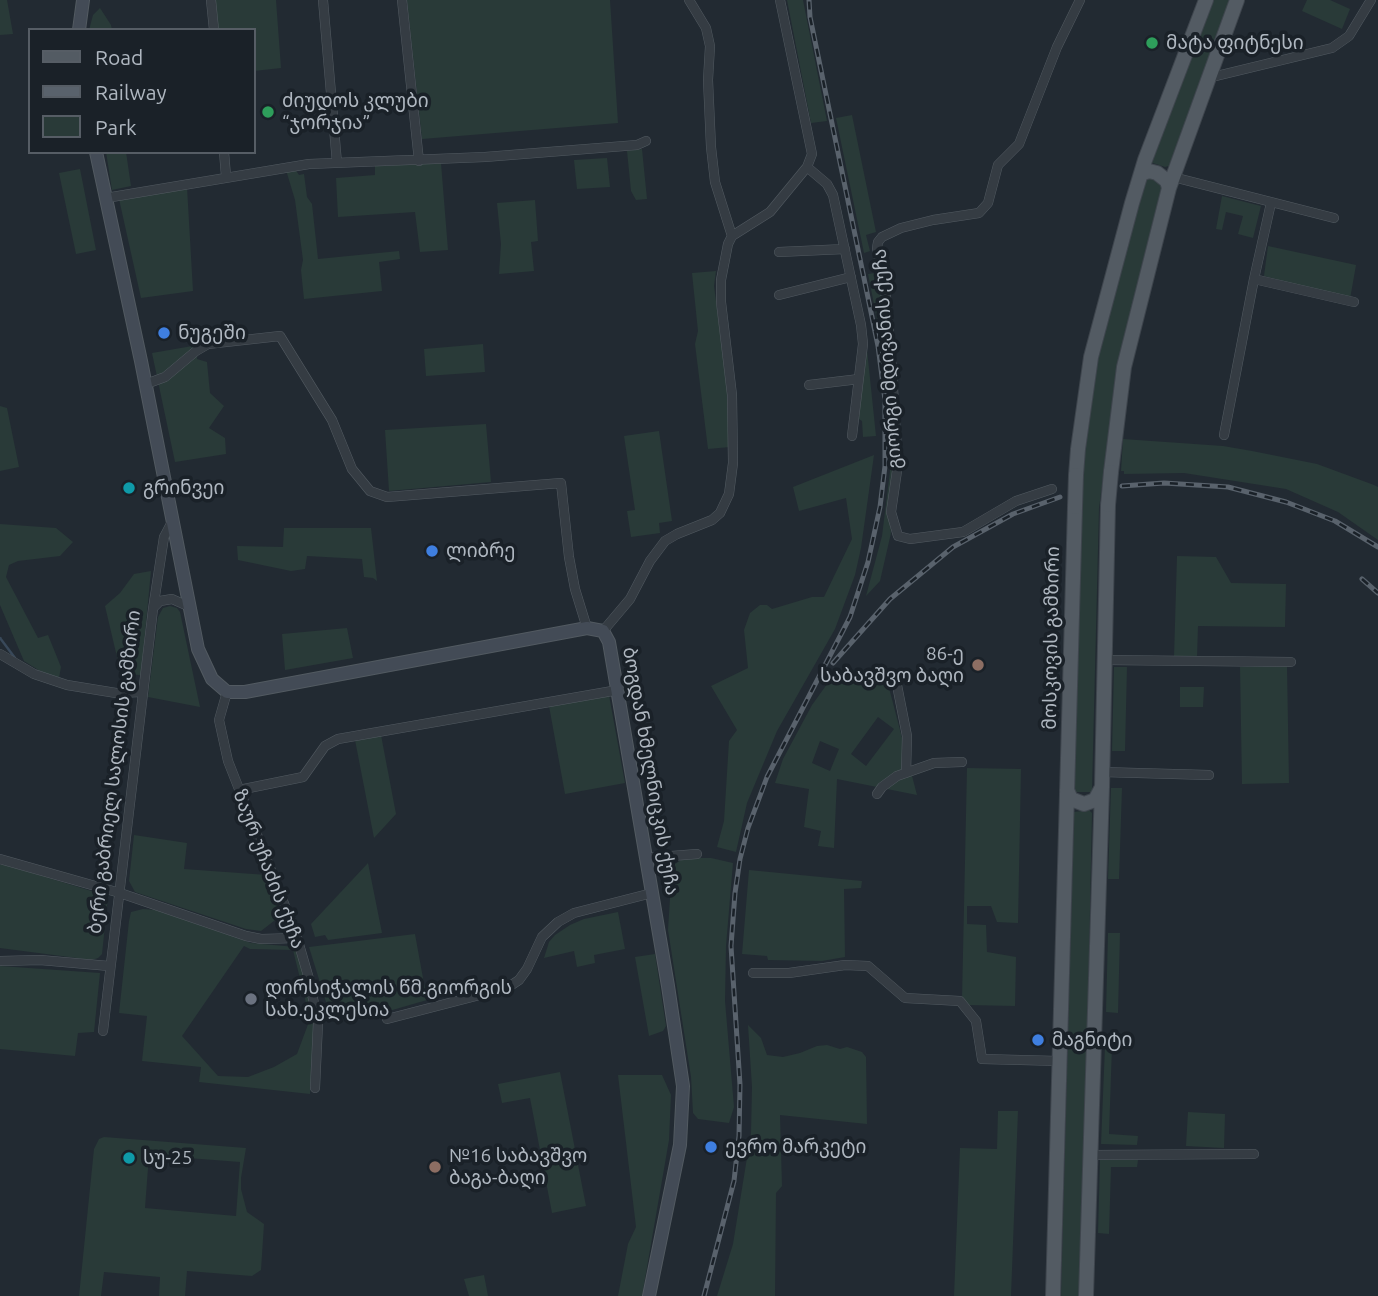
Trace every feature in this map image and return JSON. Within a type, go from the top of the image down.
[{"type":"main road","points":[[79,28],[83,0]]},
{"type":"main road","name":"მოსკოვის გამზირი","points":[[1054,1296],[1074,507],[1078,449],[1091,357],[1141,174],[1206,0]]},
{"type":"main road","points":[[1086,1296],[1111,472],[1124,367],[1171,183],[1237,0]]},
{"type":"main road","points":[[96,154],[146,384],[198,649],[212,679],[227,692]]},
{"type":"main road","points":[[1141,174],[1149,171],[1157,173],[1171,183]]},
{"type":"main road","name":"ბოგდან ხმელნიცკის ქუჩა","points":[[227,692],[245,692],[587,628],[603,631],[609,642],[618,690],[680,1062],[683,1112],[680,1145],[649,1296]]},
{"type":"main road","points":[[1067,790],[1071,799],[1084,804],[1095,800],[1102,787]]},
{"type":"street","points":[[211,0],[214,28]]},
{"type":"street","points":[[323,0],[337,163]]},
{"type":"street","points":[[402,0],[419,161]]},
{"type":"street","points":[[603,631],[630,599],[650,561],[665,541],[712,520],[720,513],[729,494],[733,463],[732,395],[723,330],[721,291],[724,260],[732,236],[715,183],[708,80],[710,46],[706,29],[689,0]]},
{"type":"street","points":[[732,236],[770,212],[807,167],[812,154],[780,0]]},
{"type":"street","name":"გიორგი მდივანის ქუჩა","points":[[1052,489],[1016,500],[963,532],[903,539],[898,536],[891,512],[898,464],[888,320],[877,248],[882,237],[901,228],[979,213],[988,203],[998,165],[1019,144],[1057,47],[1080,0]]},
{"type":"street","points":[[1208,78],[1332,48],[1349,36],[1371,0]]},
{"type":"street","points":[[106,198],[309,164],[419,161],[638,145],[646,141]]},
{"type":"street","points":[[224,154],[226,176]]},
{"type":"street","points":[[807,167],[827,184],[833,195],[863,344],[852,436]]},
{"type":"street","points":[[1171,183],[1334,218]]},
{"type":"street","points":[[1224,435],[1270,203]]},
{"type":"street","points":[[779,252],[845,249]]},
{"type":"street","points":[[779,295],[851,277]]},
{"type":"street","points":[[1254,279],[1354,302]]},
{"type":"street","points":[[146,384],[165,377],[208,344],[280,336],[332,421],[352,469],[370,491],[387,497],[561,483],[570,564],[587,628]]},
{"type":"street","points":[[809,385],[859,379]]},
{"type":"street","name":"ბერი გაბრიელ სალოსის გამზირი","points":[[103,1031],[153,609],[164,537],[173,520]]},
{"type":"street","points":[[153,609],[160,601],[172,599],[190,607]]},
{"type":"street","points":[[0,654],[34,674],[67,685],[116,693],[143,692]]},
{"type":"street","points":[[1105,660],[1291,662]]},
{"type":"street","points":[[895,675],[907,736],[906,773]]},
{"type":"street","points":[[239,790],[303,777],[325,746],[338,739],[618,690]]},
{"type":"street","name":"ზაურ უჩაძის ქუჩა","points":[[227,692],[219,720],[228,761],[297,938],[318,1023],[315,1088]]},
{"type":"street","points":[[877,794],[882,787],[906,773],[934,763],[961,762]]},
{"type":"street","points":[[1102,772],[1209,775]]},
{"type":"street","points":[[646,858],[697,853]]},
{"type":"street","points":[[0,859],[120,893],[246,936],[261,939],[297,938]]},
{"type":"street","points":[[387,1018],[507,988],[527,969],[542,937],[558,922],[574,913],[652,893]]},
{"type":"street","points":[[0,961],[40,960],[109,966]]},
{"type":"street","points":[[753,972],[789,973],[845,965],[868,966],[905,998],[960,1001],[976,1021],[982,1059],[1059,1061]]},
{"type":"street","points":[[1091,1154],[1254,1153]]},
{"type":"green space","points":[[0,0],[7,0],[13,34],[0,35]]},
{"type":"green space","points":[[215,0],[276,0],[281,68],[256,71],[256,28],[218,28]]},
{"type":"green space","points":[[407,0],[610,0],[618,123],[422,139]]},
{"type":"green space","points":[[787,0],[803,0],[827,121],[811,123]]},
{"type":"green space","points":[[1212,0],[1234,0],[1169,166],[1165,167],[1150,162]]},
{"type":"green space","points":[[1307,0],[1330,0],[1350,9],[1342,29],[1302,11]]},
{"type":"green space","points":[[100,8],[112,28],[90,28],[93,15]]},
{"type":"green space","points":[[852,115],[876,232],[866,235],[870,251],[864,253],[836,118]]},
{"type":"green space","points":[[642,149],[647,199],[636,200],[631,191],[627,151]]},
{"type":"green space","points":[[106,154],[126,154],[131,186],[112,190]]},
{"type":"green space","points":[[607,158],[610,187],[577,189],[574,160]]},
{"type":"green space","points":[[441,163],[448,250],[420,252],[415,212],[338,217],[336,178],[375,175],[375,166]]},
{"type":"green space","points":[[80,169],[96,250],[76,254],[59,173]]},
{"type":"green space","points":[[295,169],[299,175],[304,174],[307,197],[312,204],[318,259],[399,251],[400,259],[379,262],[382,291],[304,299],[301,270],[303,260],[295,200],[286,170]]},
{"type":"green space","points":[[1147,176],[1161,181],[1162,188],[1119,362],[1099,508],[1092,790],[1074,792],[1082,471],[1097,359],[1142,180]]},
{"type":"green space","points":[[187,187],[193,291],[141,298],[119,199]]},
{"type":"green space","points":[[1222,196],[1261,206],[1253,238],[1238,234],[1243,216],[1226,212],[1222,230],[1216,229]]},
{"type":"green space","points":[[535,200],[538,241],[531,242],[534,271],[499,274],[501,244],[497,203]]},
{"type":"green space","points":[[1268,246],[1356,265],[1350,299],[1264,276]]},
{"type":"green space","points":[[716,271],[714,286],[729,398],[730,447],[708,449],[695,344],[698,331],[692,273]]},
{"type":"green space","points":[[875,273],[881,282],[896,460],[891,533],[880,581],[866,596],[882,536],[890,471],[890,405],[884,355],[868,274]]},
{"type":"green space","points":[[866,340],[876,436],[863,437],[862,421],[857,418]]},
{"type":"green space","points":[[483,344],[485,372],[426,376],[424,349]]},
{"type":"green space","points":[[198,345],[197,359],[207,362],[210,393],[224,406],[209,428],[225,438],[226,454],[175,462],[152,353]]},
{"type":"green space","points":[[0,406],[7,408],[19,467],[0,471]]},
{"type":"green space","points":[[486,424],[491,482],[389,491],[385,430]]},
{"type":"green space","points":[[659,431],[672,521],[659,523],[660,533],[631,537],[627,511],[635,510],[624,436]]},
{"type":"green space","points":[[1123,439],[1223,446],[1252,451],[1317,464],[1374,485],[1378,487],[1378,540],[1338,512],[1286,489],[1184,473],[1124,474],[1124,471],[1121,471]]},
{"type":"green space","points":[[874,455],[855,575],[835,629],[777,731],[747,803],[736,852],[717,847],[724,821],[729,741],[737,730],[711,686],[748,668],[744,630],[750,613],[760,605],[767,605],[772,609],[812,597],[824,597],[852,539],[846,498],[799,511],[793,487]]},
{"type":"green space","points":[[0,524],[56,528],[73,542],[60,556],[18,561],[9,565],[6,577],[38,638],[48,635],[61,667],[59,678],[48,676],[24,661],[0,605]]},
{"type":"green space","points":[[284,528],[371,528],[377,581],[364,577],[362,559],[307,556],[305,569],[291,571],[238,560],[237,546],[283,547]]},
{"type":"green space","points":[[1177,556],[1216,557],[1231,583],[1286,584],[1285,627],[1198,626],[1197,658],[1174,657]]},
{"type":"green space","points":[[151,571],[141,675],[121,674],[105,606],[120,593],[134,574]]},
{"type":"green space","points":[[170,606],[180,612],[200,707],[148,697],[158,617],[163,608]]},
{"type":"green space","points":[[347,628],[353,658],[285,670],[282,634]]},
{"type":"green space","points":[[1287,666],[1289,783],[1242,784],[1240,667]]},
{"type":"green space","points":[[1114,667],[1127,667],[1125,751],[1112,751]]},
{"type":"green space","points":[[830,680],[888,684],[917,795],[837,779],[834,848],[818,846],[821,831],[804,827],[809,789],[775,783],[783,759],[812,705]],"holes":[[[878,717],[894,729],[866,766],[851,754]],[[820,741],[839,749],[830,771],[812,763]]]},
{"type":"green space","points":[[1180,687],[1204,687],[1203,707],[1180,707]]},
{"type":"green space","points":[[609,695],[625,783],[565,794],[549,706]]},
{"type":"green space","points":[[381,735],[396,814],[374,838],[355,740]]},
{"type":"green space","points":[[967,768],[1021,769],[1018,923],[997,922],[991,906],[967,906],[967,924],[986,925],[987,952],[1016,957],[1015,1006],[967,1005],[962,999]]},
{"type":"green space","points":[[1111,788],[1122,788],[1119,879],[1108,879]]},
{"type":"green space","points":[[1089,810],[1092,813],[1082,1296],[1061,1296],[1074,812]]},
{"type":"green space","points":[[134,835],[187,843],[184,869],[267,875],[280,912],[279,917],[261,931],[246,929],[135,892],[129,881]]},
{"type":"green space","points":[[684,858],[711,858],[733,863],[726,946],[725,1001],[734,1107],[729,1123],[698,1119],[693,1113],[691,1077],[668,930],[672,866]]},
{"type":"green space","points":[[368,863],[382,933],[328,940],[325,935],[315,937],[311,924]]},
{"type":"green space","points":[[0,865],[108,896],[102,954],[92,960],[0,948]]},
{"type":"green space","points":[[749,870],[862,881],[861,888],[844,889],[845,957],[822,961],[768,960],[767,956],[742,954]]},
{"type":"green space","points":[[156,910],[251,943],[296,947],[311,999],[315,1025],[310,1094],[199,1082],[201,1067],[142,1061],[147,1016],[119,1013],[131,912]],"holes":[[[244,946],[250,949],[293,950],[310,1019],[297,1054],[248,1077],[218,1076],[182,1036]]]},
{"type":"green space","points":[[618,912],[625,949],[594,955],[595,963],[577,967],[574,951],[544,958],[549,942],[570,925],[584,919]]},
{"type":"green space","points":[[1108,933],[1120,933],[1118,1013],[1106,1012]]},
{"type":"green space","points":[[415,934],[427,1000],[382,1013],[379,1002],[330,1015],[309,947]]},
{"type":"green space","points":[[655,954],[666,1026],[663,1031],[649,1036],[635,957]]},
{"type":"green space","points":[[0,966],[100,973],[94,1032],[78,1033],[75,1056],[0,1049]]},
{"type":"green space","points":[[748,1025],[761,1038],[767,1055],[783,1057],[827,1045],[862,1052],[866,1057],[867,1124],[780,1115],[782,1186],[776,1193],[775,1296],[717,1296],[733,1244],[751,1133],[752,1087]]},
{"type":"green space","points":[[1105,1046],[1112,1046],[1109,1134],[1138,1136],[1137,1145],[1101,1144]]},
{"type":"green space","points":[[560,1072],[586,1206],[552,1213],[530,1098],[502,1103],[498,1084]]},
{"type":"green space","points":[[618,1075],[662,1075],[671,1095],[669,1140],[642,1296],[618,1296],[628,1244],[636,1227]]},
{"type":"green space","points":[[998,1111],[1018,1111],[1011,1296],[954,1296],[960,1148],[997,1149]]},
{"type":"green space","points":[[1188,1112],[1225,1114],[1224,1148],[1186,1146]]},
{"type":"green space","points":[[104,1137],[246,1148],[241,1189],[247,1212],[264,1224],[261,1270],[252,1276],[187,1271],[185,1296],[159,1296],[160,1277],[104,1272],[101,1296],[79,1296],[94,1149],[99,1139]],"holes":[[[149,1155],[240,1162],[236,1216],[145,1208]]]},
{"type":"green space","points":[[1100,1159],[1138,1160],[1137,1167],[1111,1167],[1109,1234],[1098,1233]]},
{"type":"green space","points":[[484,1275],[488,1296],[469,1296],[464,1279]]},
{"type":"waterway","points":[[0,638],[15,658]]},
{"type":"railway","points":[[704,1296],[734,1181],[739,1136],[740,1085],[731,946],[740,859],[767,777],[850,617],[868,562],[880,507],[885,466],[885,400],[878,346],[810,17],[809,0]]},
{"type":"railway","points":[[1122,486],[1164,483],[1228,487],[1286,502],[1335,521],[1378,547]]},
{"type":"railway","points":[[833,663],[890,599],[953,547],[1013,514],[1060,497]]},
{"type":"railway","points":[[1362,579],[1378,593]]},
{"type":"place","name":"მატა ფიტნესი","points":[[1152,43]]},
{"type":"place","name":"ძიუდოს კლუბი “ჯორჯია”","points":[[268,112]]},
{"type":"place","name":"ნუგეში","points":[[164,333]]},
{"type":"place","name":"გრინვეი","points":[[129,488]]},
{"type":"place","name":"ლიბრე","points":[[432,551]]},
{"type":"place","name":"86-ე საბავშვო ბაღი","points":[[978,665]]},
{"type":"place","name":"დირსიჭალის წმ.გიორგის სახ.ეკლესია","points":[[251,999]]},
{"type":"place","name":"მაგნიტი","points":[[1038,1040]]},
{"type":"place","name":"ევრო მარკეტი","points":[[711,1147]]},
{"type":"place","name":"სუ-25","points":[[129,1158]]},
{"type":"place","name":"№16 საბავშვო ბაგა-ბაღი","points":[[435,1167]]}]
